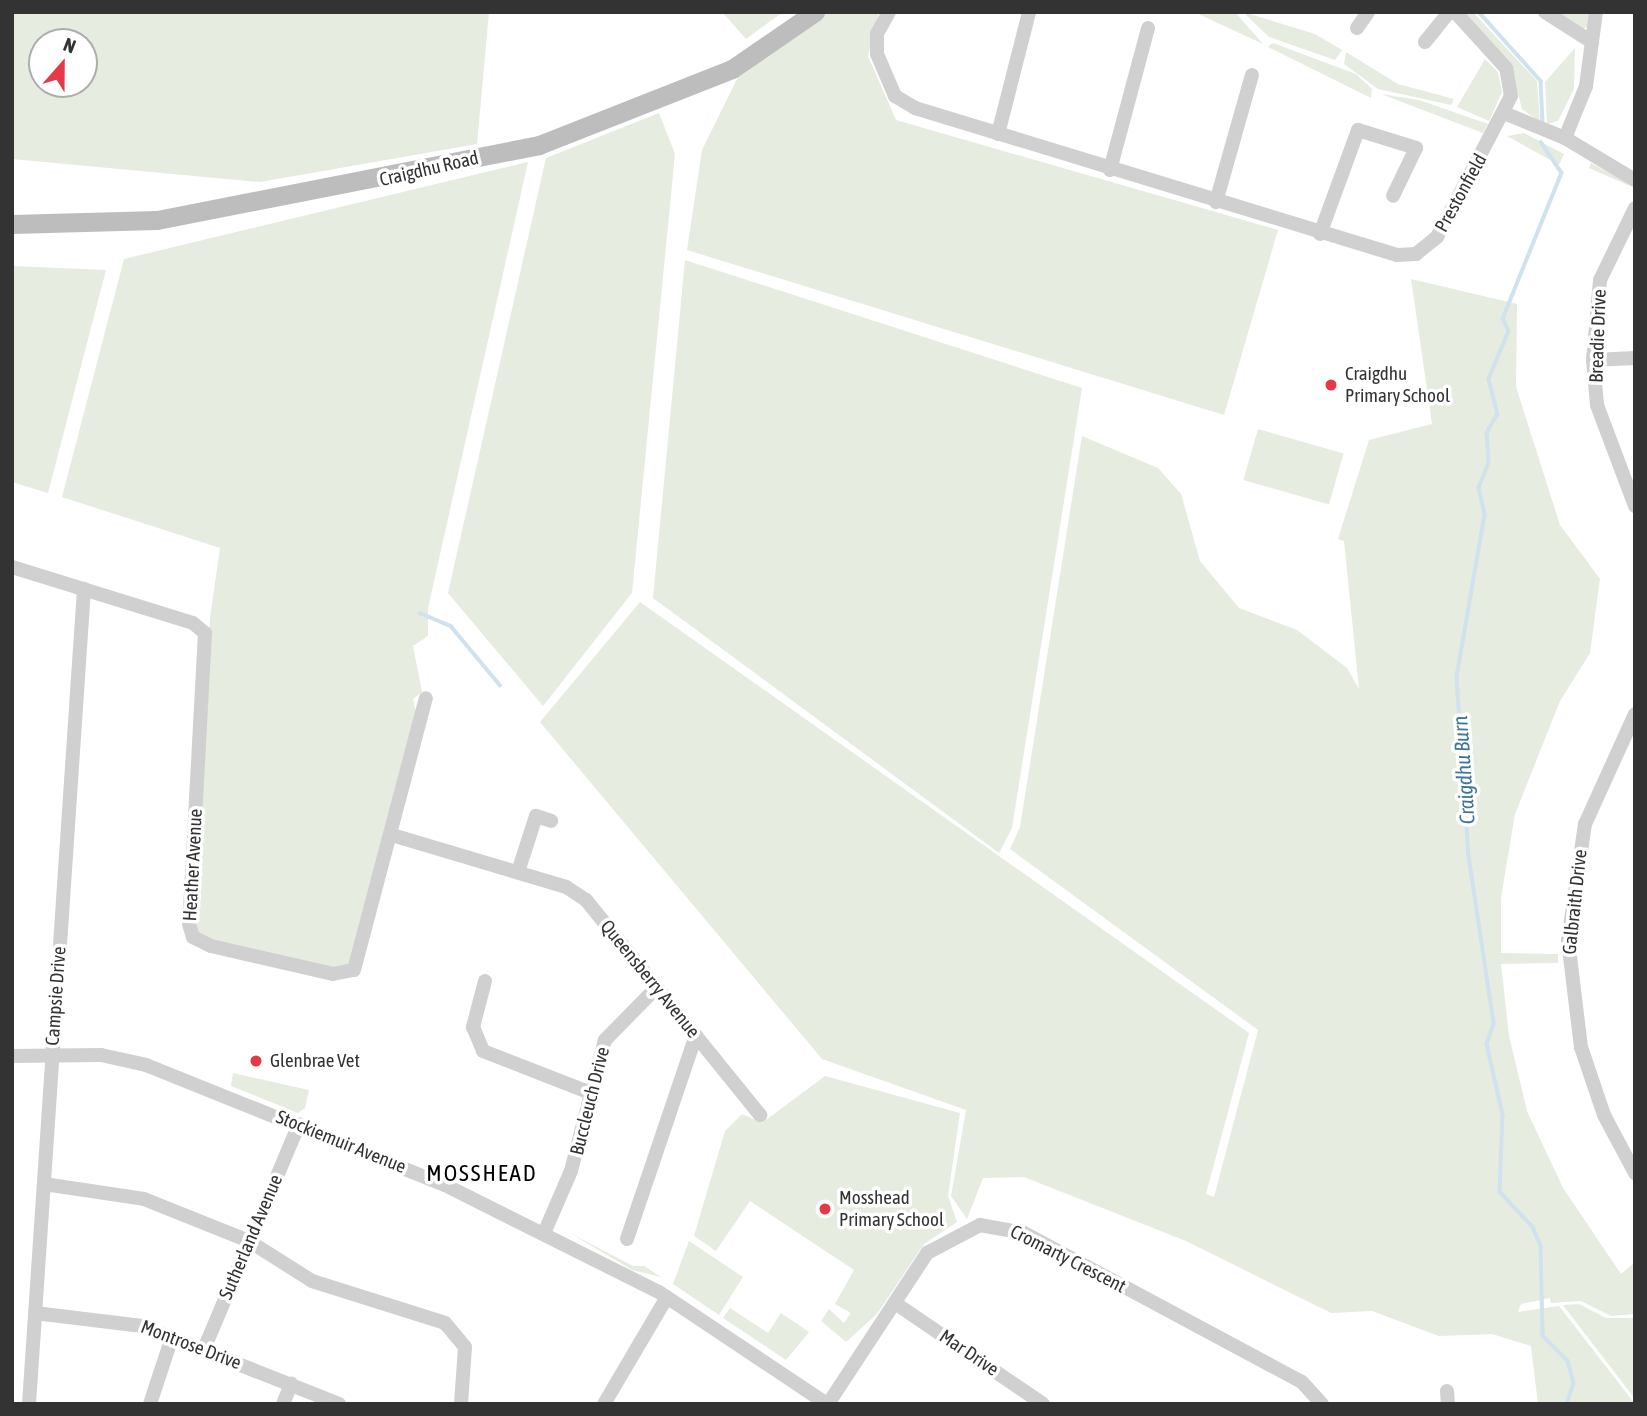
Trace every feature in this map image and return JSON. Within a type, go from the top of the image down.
[{"type":"main road","name":"Craigdhu Road","points":[[12,224],[157,220],[539,145],[732,69],[815,12]]},
{"type":"street","name":"Prestonfield","points":[[889,12],[876,44],[895,96],[924,112],[1397,256],[1425,249],[1443,228],[1504,113],[1512,88],[1506,68],[1455,12]]},
{"type":"street","points":[[998,134],[1029,12]]},
{"type":"street","points":[[1357,27],[1368,12]]},
{"type":"street","points":[[1425,42],[1449,12]]},
{"type":"street","points":[[1545,12],[1592,42]]},
{"type":"street","points":[[1565,138],[1586,86],[1596,12]]},
{"type":"street","points":[[1110,170],[1148,28]]},
{"type":"street","points":[[1216,202],[1252,75]]},
{"type":"street","points":[[1504,113],[1545,135],[1565,138],[1635,180]]},
{"type":"street","points":[[1321,234],[1358,130],[1416,148],[1394,196]]},
{"type":"street","name":"Breadie Drive","points":[[1635,208],[1600,280],[1593,360],[1597,405],[1635,506]]},
{"type":"street","points":[[1593,360],[1635,358]]},
{"type":"street","name":"Heather Avenue","points":[[12,567],[193,623],[205,633],[189,924],[198,941],[333,974],[354,970],[392,835],[426,698]]},
{"type":"street","name":"Campsie Drive","points":[[29,1404],[84,589]]},
{"type":"street","name":"Galbraith Drive","points":[[1635,714],[1585,824],[1568,968],[1592,1083],[1635,1173]]},
{"type":"street","points":[[518,872],[536,816],[551,821]]},
{"type":"street","name":"Queensberry Avenue","points":[[392,835],[518,872],[586,900],[760,1115]]},
{"type":"street","points":[[485,981],[472,1027],[483,1051],[591,1093]]},
{"type":"street","name":"Buccleuch Drive","points":[[545,1231],[571,1171],[591,1093],[613,1025],[657,987]]},
{"type":"street","points":[[627,1239],[696,1035]]},
{"type":"street","name":"Stockiemuir Avenue","points":[[12,1056],[52,1052],[146,1065],[299,1124],[545,1231],[667,1297],[827,1404]]},
{"type":"street","name":"Sutherland Avenue","points":[[204,1349],[299,1124]]},
{"type":"street","points":[[44,1184],[144,1199],[249,1241],[312,1281],[445,1323],[465,1347],[461,1404]]},
{"type":"street","name":"Cromarty Crescent","points":[[827,1404],[895,1303],[943,1240],[980,1225],[1006,1226],[1302,1382],[1322,1404]]},
{"type":"street","points":[[604,1404],[667,1297]]},
{"type":"street","name":"Mar Drive","points":[[895,1303],[1043,1404]]},
{"type":"street","name":"Montrose Drive","points":[[36,1313],[110,1318],[173,1337],[339,1404]]},
{"type":"street","points":[[150,1404],[173,1337]]},
{"type":"street","points":[[283,1404],[291,1384]]},
{"type":"shaded area","points":[[12,12],[489,12],[477,144],[260,182],[12,159]]},
{"type":"shaded area","points":[[722,12],[783,12],[746,39]]},
{"type":"shaded area","points":[[821,12],[879,12],[868,56],[896,120],[1278,230],[1224,415],[687,250],[702,150],[738,77]]},
{"type":"shaded area","points":[[1194,12],[1235,12],[1263,44]]},
{"type":"shaded area","points":[[1243,12],[1315,34],[1342,50],[1335,60],[1269,37]]},
{"type":"shaded area","points":[[1461,12],[1473,12],[1537,81],[1540,122],[1522,109],[1510,63]]},
{"type":"shaded area","points":[[1553,12],[1590,12],[1589,26],[1576,32]]},
{"type":"shaded area","points":[[1273,43],[1356,74],[1372,89],[1371,98],[1268,47]]},
{"type":"shaded area","points":[[1575,48],[1574,89],[1558,121],[1547,124],[1545,82]]},
{"type":"shaded area","points":[[1346,52],[1398,84],[1454,99],[1451,105],[1378,89],[1344,64]]},
{"type":"shaded area","points":[[1485,59],[1498,72],[1502,92],[1489,121],[1457,107]]},
{"type":"shaded area","points":[[1381,94],[1419,100],[1488,124],[1483,133]]},
{"type":"shaded area","points":[[659,113],[675,154],[632,593],[543,706],[448,593],[546,158]]},
{"type":"shaded area","points":[[1524,133],[1564,154],[1559,165],[1507,136]]},
{"type":"shaded area","points":[[528,162],[428,608],[428,636],[413,646],[422,692],[413,699],[416,712],[356,958],[342,970],[203,939],[193,924],[210,618],[220,548],[62,497],[124,259]]},
{"type":"shaded area","points":[[1591,163],[1625,181],[1630,186],[1589,168]]},
{"type":"shaded area","points":[[685,260],[1082,388],[1012,828],[999,853],[653,598]]},
{"type":"shaded area","points":[[12,266],[106,270],[48,493],[12,482]]},
{"type":"shaded area","points":[[1411,279],[1517,304],[1516,387],[1560,525],[1600,579],[1590,653],[1560,701],[1515,814],[1501,898],[1501,953],[1558,954],[1558,963],[1501,964],[1509,1036],[1527,1111],[1563,1188],[1621,1274],[1635,1262],[1635,1314],[1611,1316],[1581,1301],[1551,1303],[1550,1298],[1521,1304],[1518,1312],[1559,1306],[1635,1404],[1538,1404],[1531,1346],[1492,1334],[1439,1336],[1372,1311],[1331,1313],[1186,1241],[1024,1177],[983,1178],[967,1219],[951,1196],[966,1110],[822,1059],[540,722],[640,602],[1249,1033],[1206,1194],[1214,1197],[1258,1030],[1010,849],[1020,827],[1082,436],[1158,468],[1181,494],[1200,561],[1239,608],[1297,630],[1347,668],[1359,689],[1344,541],[1338,539],[1369,440],[1432,424]]},
{"type":"shaded area","points":[[1258,429],[1344,454],[1329,504],[1243,480]]},
{"type":"shaded area","points":[[233,1073],[309,1090],[305,1108],[298,1113],[231,1086]]},
{"type":"shaded area","name":"Mosshead Primary School","points":[[825,1076],[960,1113],[948,1196],[957,1222],[924,1244],[877,1314],[846,1342],[821,1321],[829,1309],[844,1323],[851,1313],[835,1304],[854,1270],[750,1201],[716,1251],[694,1236],[725,1131],[742,1114],[762,1123]]},
{"type":"shaded area","points":[[570,1233],[633,1266],[644,1266],[661,1277],[632,1270]]},
{"type":"shaded area","points":[[689,1241],[743,1277],[719,1315],[673,1284]]},
{"type":"shaded area","points":[[1579,1304],[1606,1318],[1635,1318],[1635,1399],[1563,1305]]},
{"type":"shaded area","points":[[730,1308],[768,1333],[781,1313],[809,1332],[786,1360],[723,1318]]},
{"type":"waterway","name":"Craigdhu Burn","points":[[1479,12],[1541,81],[1543,123]]},
{"type":"waterway","name":"Craigdhu Burn","points":[[1541,142],[1562,173],[1503,319],[1509,331],[1489,379],[1498,414],[1487,433],[1489,463],[1479,488],[1485,515],[1457,677],[1469,856],[1494,1024],[1487,1044],[1503,1115],[1500,1192],[1533,1227],[1541,1246],[1543,1336],[1568,1361],[1574,1383],[1567,1404]]},
{"type":"waterway","points":[[420,613],[451,626],[500,685]]},
{"type":"place","name":"Craigdhu Primary School","points":[[1331,385]]},
{"type":"place","name":"Glenbrae Vet","points":[[256,1061]]},
{"type":"place","name":"Mosshead Primary School","points":[[825,1209]]},
{"type":"district","name":"MOSSHEAD","points":[[482,1173]]}]
